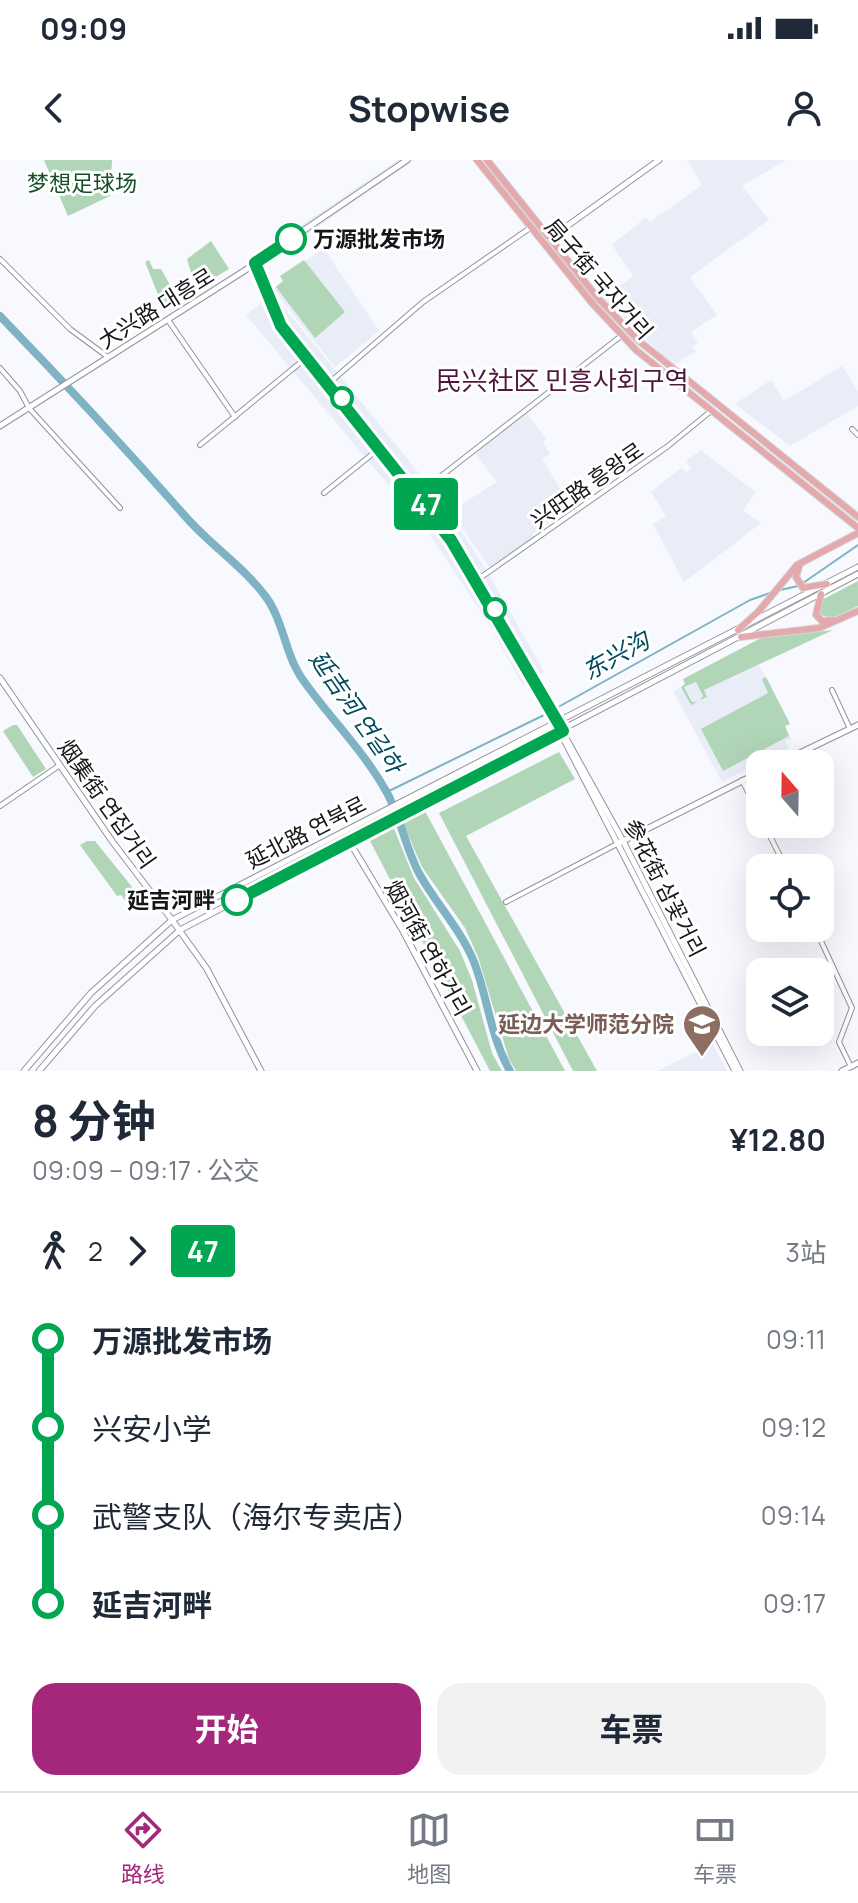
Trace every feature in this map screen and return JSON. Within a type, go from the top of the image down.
[{"type":"main road","name":"大兴路 대흥로","points":[[0,426],[255,263],[407,160]]},
{"type":"main road","name":"局子街 국자거리","points":[[477,160],[542,244],[622,336],[858,532]]},
{"type":"main road","name":"局子街 국자거리","points":[[487,160],[549,239],[639,341],[858,517]]},
{"type":"main road","points":[[542,244],[659,160]]},
{"type":"main road","name":"参花街 삼꽃거리","points":[[255,263],[278,319],[418,494],[477,580],[552,711],[738,1071]]},
{"type":"main road","points":[[827,584],[806,589],[799,584],[796,576],[801,565],[858,532]]},
{"type":"main road","points":[[739,634],[797,565],[858,532]]},
{"type":"main road","name":"延北路 연북로","points":[[39,1071],[95,1006],[180,930],[562,731],[858,569]]},
{"type":"main road","name":"延北路 연북로","points":[[24,1071],[86,998],[172,920],[557,722],[821,594],[858,569]]},
{"type":"main road","points":[[821,594],[815,606],[820,620],[830,621],[858,610]]},
{"type":"main road","points":[[739,634],[819,628],[858,610]]},
{"type":"main road","name":"烟集街 연집거리","points":[[0,678],[112,841],[207,969],[261,1071]]},
{"type":"main road","points":[[806,750],[858,725]]},
{"type":"main road","points":[[621,842],[746,778]]},
{"type":"main road","name":"烟河街 연하거리","points":[[349,841],[403,931],[475,1070]]},
{"type":"main road","points":[[842,1071],[858,1063]]},
{"type":"street","points":[[329,383],[423,302],[530,228]]},
{"type":"street","points":[[0,259],[70,329],[108,357]]},
{"type":"street","points":[[168,319],[235,417]]},
{"type":"street","points":[[418,494],[622,336]]},
{"type":"street","points":[[200,445],[307,358]]},
{"type":"street","points":[[0,368],[120,508]]},
{"type":"street","name":"兴旺路 흥왕로","points":[[477,580],[645,463],[711,411]]},
{"type":"street","points":[[852,429],[858,435]]},
{"type":"street","points":[[324,493],[381,447]]},
{"type":"street","points":[[832,690],[850,729]]},
{"type":"street","points":[[0,806],[60,765]]},
{"type":"street","points":[[742,780],[746,788]]},
{"type":"street","points":[[506,902],[621,842]]},
{"type":"street","points":[[821,942],[852,1008],[839,1042],[851,1067]]},
{"type":"shaded area","points":[[398,160],[414,160],[261,266],[274,295],[436,494],[486,569],[544,672],[523,685],[487,621],[409,503],[401,500],[246,315],[267,298],[258,274],[248,261]]},
{"type":"shaded area","points":[[687,160],[786,160],[742,186],[769,220],[690,277],[717,315],[691,332],[698,342],[692,347],[696,351],[673,366],[604,298],[633,276],[612,245],[646,217],[650,222],[702,185]]},
{"type":"shaded area","points":[[324,249],[379,331],[335,367],[273,289],[283,281],[280,276]]},
{"type":"shaded area","points":[[842,366],[858,391],[858,406],[790,446],[735,404],[771,380],[784,401]]},
{"type":"shaded area","points":[[526,413],[547,439],[543,442],[550,454],[542,459],[571,506],[533,534],[534,538],[489,567],[451,511],[497,482],[474,451]]},
{"type":"shaded area","points":[[701,450],[755,492],[743,511],[761,523],[684,582],[653,524],[666,516],[651,492],[681,468],[686,473],[691,469],[686,461]]},
{"type":"shaded area","points":[[752,651],[790,724],[785,726],[791,739],[785,741],[789,748],[746,750],[746,770],[722,782],[673,691]]},
{"type":"shaded area","name":"延边大学师范分院","points":[[712,1044],[727,1071],[657,1071]]},
{"type":"green space","name":"梦想足球场","points":[[44,160],[112,160],[110,196],[68,216]]},
{"type":"green space","points":[[211,241],[229,269],[196,289],[187,259]]},
{"type":"green space","points":[[149,260],[153,269],[161,269],[175,294],[188,287],[190,290],[163,307],[145,262]]},
{"type":"green space","points":[[304,260],[345,312],[315,338],[276,287],[283,281],[280,276]]},
{"type":"green space","points":[[858,581],[858,606],[833,618],[820,615],[822,600]]},
{"type":"green space","points":[[833,630],[704,690],[707,697],[700,700],[703,696],[696,682],[684,687],[692,702],[697,702],[691,705],[681,687],[685,684],[683,679],[761,638]]},
{"type":"green space","points":[[766,677],[790,724],[785,726],[789,736],[763,750],[746,750],[746,759],[723,771],[701,729],[768,693],[762,679]]},
{"type":"green space","points":[[17,725],[46,769],[33,777],[3,731]]},
{"type":"green space","points":[[559,752],[575,779],[466,836],[597,1071],[573,1071],[439,813]]},
{"type":"green space","points":[[425,811],[565,1071],[516,1071],[509,1059],[478,957],[465,928],[422,867],[402,821]]},
{"type":"green space","points":[[393,826],[414,878],[460,951],[472,980],[492,1053],[502,1071],[490,1071],[369,839]]},
{"type":"green space","points":[[95,841],[149,908],[129,905],[121,895],[117,896],[80,845]]},
{"type":"waterway","name":"延吉河 연길하","points":[[0,316],[195,527],[266,597],[297,670],[377,776],[391,801],[420,875],[469,950],[498,1044],[510,1071]]},
{"type":"waterway","name":"东兴沟","points":[[803,583],[858,545]]},
{"type":"waterway","name":"东兴沟","points":[[780,590],[798,586]]},
{"type":"waterway","name":"东兴沟","points":[[387,792],[544,715],[750,600],[770,593]]},
{"type":"bus line","name":"47","points":[[237,900],[563,731],[500,617],[434,515],[278,319],[255,263],[291,239]]},
{"type":"place","name":"万源批发市场","points":[[291,239]]},
{"type":"place","name":"延吉河畔","points":[[237,900]]},
{"type":"place","name":"延边大学师范分院","points":[[702,1058]]},
{"type":"district","name":"民兴社区 민흥사회구역","points":[[562,381]]}]
